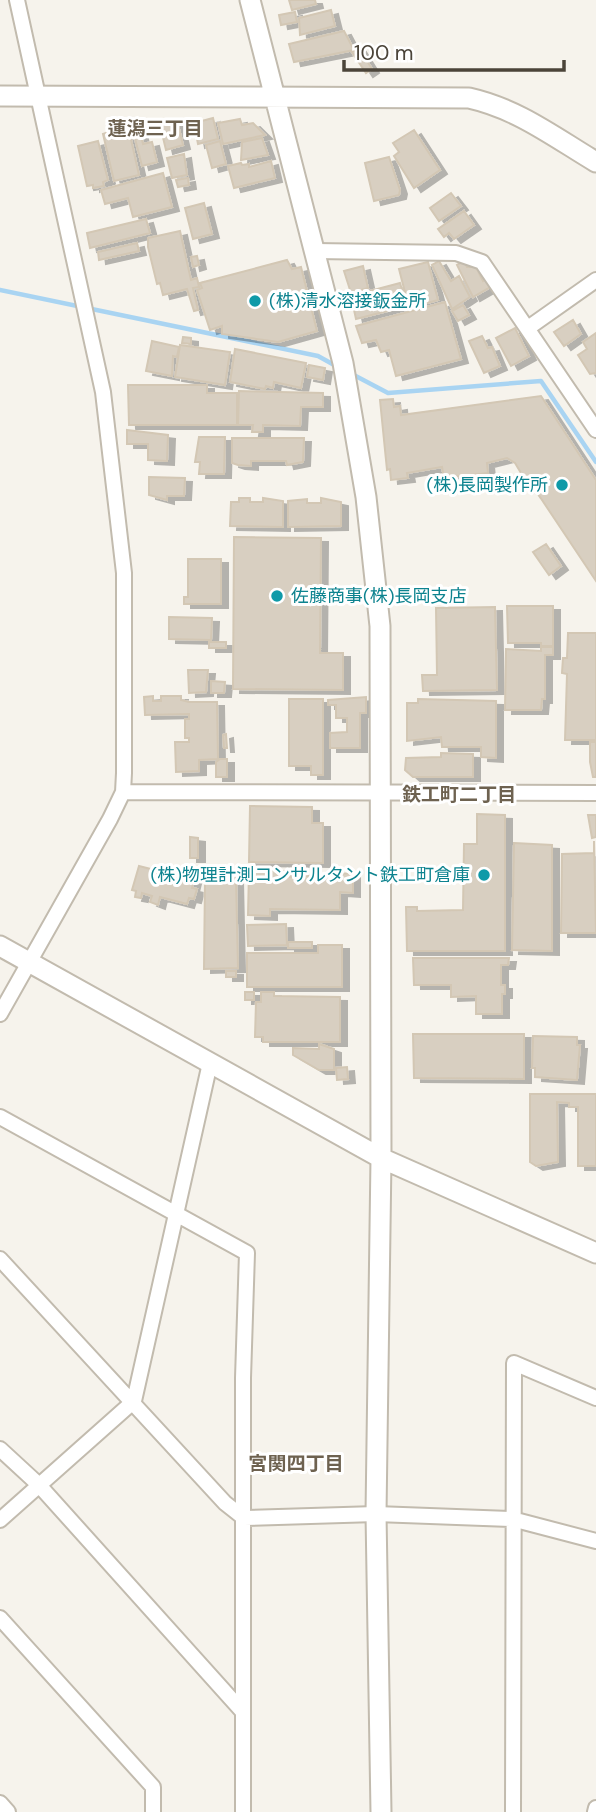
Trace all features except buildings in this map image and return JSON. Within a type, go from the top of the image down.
[{"type":"street","points":[[0,1014],[31,963],[123,792],[124,573],[103,392],[17,0]]},
{"type":"street","points":[[250,0],[343,363],[366,496],[380,626],[381,1158],[376,1514],[381,1812]]},
{"type":"street","points":[[0,96],[469,98],[494,104],[530,120],[596,162]]},
{"type":"street","points":[[315,251],[471,256],[492,272],[596,430]]},
{"type":"street","points":[[528,328],[596,280]]},
{"type":"street","points":[[123,792],[596,793]]},
{"type":"street","points":[[0,946],[381,1158],[596,1253]]},
{"type":"street","points":[[0,1520],[134,1401],[209,1063]]},
{"type":"street","points":[[0,1117],[247,1254],[243,1378],[243,1812]]},
{"type":"street","points":[[0,1259],[134,1401],[225,1503],[244,1518],[376,1514],[512,1519],[596,1541]]},
{"type":"street","points":[[513,1812],[514,1363],[596,1398]]},
{"type":"street","points":[[0,1449],[38,1484],[243,1712]]},
{"type":"street","points":[[0,1618],[153,1787],[153,1812]]},
{"type":"street","points":[[0,1803],[8,1812]]},
{"type":"waterway","points":[[0,290],[318,356],[336,366]]},
{"type":"waterway","points":[[350,373],[388,393],[541,381],[596,462]]},
{"type":"place","name":"(株)清水溶接鈑金所","points":[[255,301]]},
{"type":"place","name":"(株)長岡製作所","points":[[562,485]]},
{"type":"place","name":"佐藤商事(株)長岡支店","points":[[277,596]]},
{"type":"place","name":"(株)物理計測コンサルタント鉄工町倉庫","points":[[484,875]]},
{"type":"district","name":"蓮潟三丁目","points":[[155,128]]},
{"type":"district","name":"鉄工町二丁目","points":[[459,794]]},
{"type":"district","name":"宮関四丁目","points":[[296,1463]]}]
